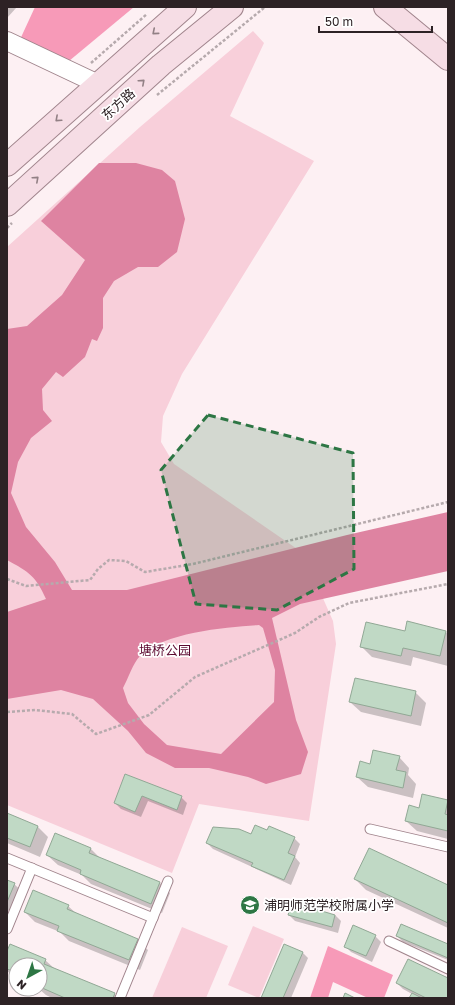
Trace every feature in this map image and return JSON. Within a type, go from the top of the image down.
[{"type":"main road","points":[[7,165],[185,7]]},
{"type":"main road","name":"东方路","points":[[7,206],[161,65],[232,7]]},
{"type":"main road","points":[[385,7],[448,60]]},
{"type":"street","points":[[7,41],[98,84]]},
{"type":"lane","points":[[370,829],[448,847]]},
{"type":"lane","points":[[7,858],[153,918]]},
{"type":"lane","points":[[7,928],[32,868]]},
{"type":"lane","points":[[120,998],[168,881]]},
{"type":"lane","points":[[389,941],[448,969]]},
{"type":"path","points":[[7,579],[26,586],[71,583],[90,580],[98,569],[109,560],[126,561],[145,572],[193,564],[448,502]]},
{"type":"path","points":[[7,712],[35,710],[72,714],[96,734],[149,715],[195,677],[295,633],[319,617],[349,603],[448,584]]},
{"type":"highlighted area","points":[[208,415],[353,453],[354,569],[277,610],[196,604],[161,470]]},
{"type":"green space","name":"塘桥公园","points":[[253,31],[264,43],[230,116],[314,161],[182,374],[163,416],[161,442],[174,464],[303,553],[333,621],[336,644],[309,821],[199,804],[172,873],[7,805],[7,247],[140,127]]},
{"type":"green space","points":[[253,926],[284,939],[259,998],[228,985]]},
{"type":"green space","points":[[182,927],[228,946],[206,998],[152,998]]},
{"type":"shaded area","points":[[35,7],[134,7],[63,66],[17,46]]},
{"type":"shaded area","points":[[99,163],[136,163],[162,170],[175,181],[185,219],[177,252],[158,267],[138,267],[114,281],[103,298],[103,328],[97,341],[92,339],[85,357],[63,377],[56,372],[42,389],[43,410],[52,421],[31,438],[18,462],[11,493],[26,527],[55,562],[72,590],[127,590],[347,535],[448,512],[448,571],[300,604],[272,618],[296,720],[308,752],[301,774],[266,784],[248,777],[209,768],[175,768],[146,753],[128,731],[93,699],[61,690],[7,699],[7,612],[46,599],[39,585],[31,575],[7,560],[7,329],[27,326],[62,295],[85,260],[41,221]],"holes":[[[259,625],[263,628],[275,670],[274,702],[221,754],[167,745],[144,724],[128,703],[123,688],[137,659],[151,648],[164,641],[196,632],[230,627]]]},
{"type":"shaded area","points":[[328,946],[393,975],[384,998],[368,998],[333,982],[328,998],[310,998]]},
{"type":"building","points":[[407,621],[446,631],[440,656],[403,648],[401,656],[360,647],[366,622],[405,631]]},
{"type":"building","points":[[355,678],[416,691],[411,716],[349,702]]},
{"type":"building","points":[[373,750],[400,756],[396,770],[406,772],[403,788],[356,777],[360,761],[370,764]]},
{"type":"building","points":[[125,774],[182,796],[177,810],[142,796],[135,812],[114,803]]},
{"type":"building","points":[[422,794],[448,800],[445,814],[448,815],[448,831],[405,821],[409,805],[419,808]]},
{"type":"building","points":[[7,813],[38,826],[30,847],[7,838]]},
{"type":"building","points":[[255,825],[267,830],[269,826],[295,837],[288,853],[295,856],[284,880],[251,866],[253,863],[206,843],[213,827],[239,829],[251,834]]},
{"type":"building","points":[[55,833],[91,848],[89,853],[160,882],[151,904],[80,874],[81,870],[46,855]]},
{"type":"building","points":[[369,848],[448,885],[448,923],[354,879]]},
{"type":"building","points":[[7,880],[15,883],[7,902]]},
{"type":"building","points":[[33,890],[69,905],[67,909],[138,939],[129,960],[57,931],[59,926],[24,912]]},
{"type":"building","points":[[292,902],[335,915],[332,927],[288,915]]},
{"type":"building","points":[[401,924],[448,944],[448,958],[396,936]]},
{"type":"building","points":[[353,925],[376,935],[366,956],[344,947]]},
{"type":"building","points":[[10,944],[41,957],[8,957],[8,969],[7,951]]},
{"type":"building","points":[[284,944],[303,952],[283,998],[261,998]]},
{"type":"building","points":[[408,959],[448,978],[448,998],[426,998],[396,983]]},
{"type":"building","points":[[48,966],[115,993],[113,998],[65,998],[48,991]]},
{"type":"building","points":[[345,993],[355,998],[343,998]]},
{"type":"building","points":[[412,993],[422,998],[409,998]]},
{"type":"place","name":"浦明师范学校附属小学","points":[[250,905]]}]
